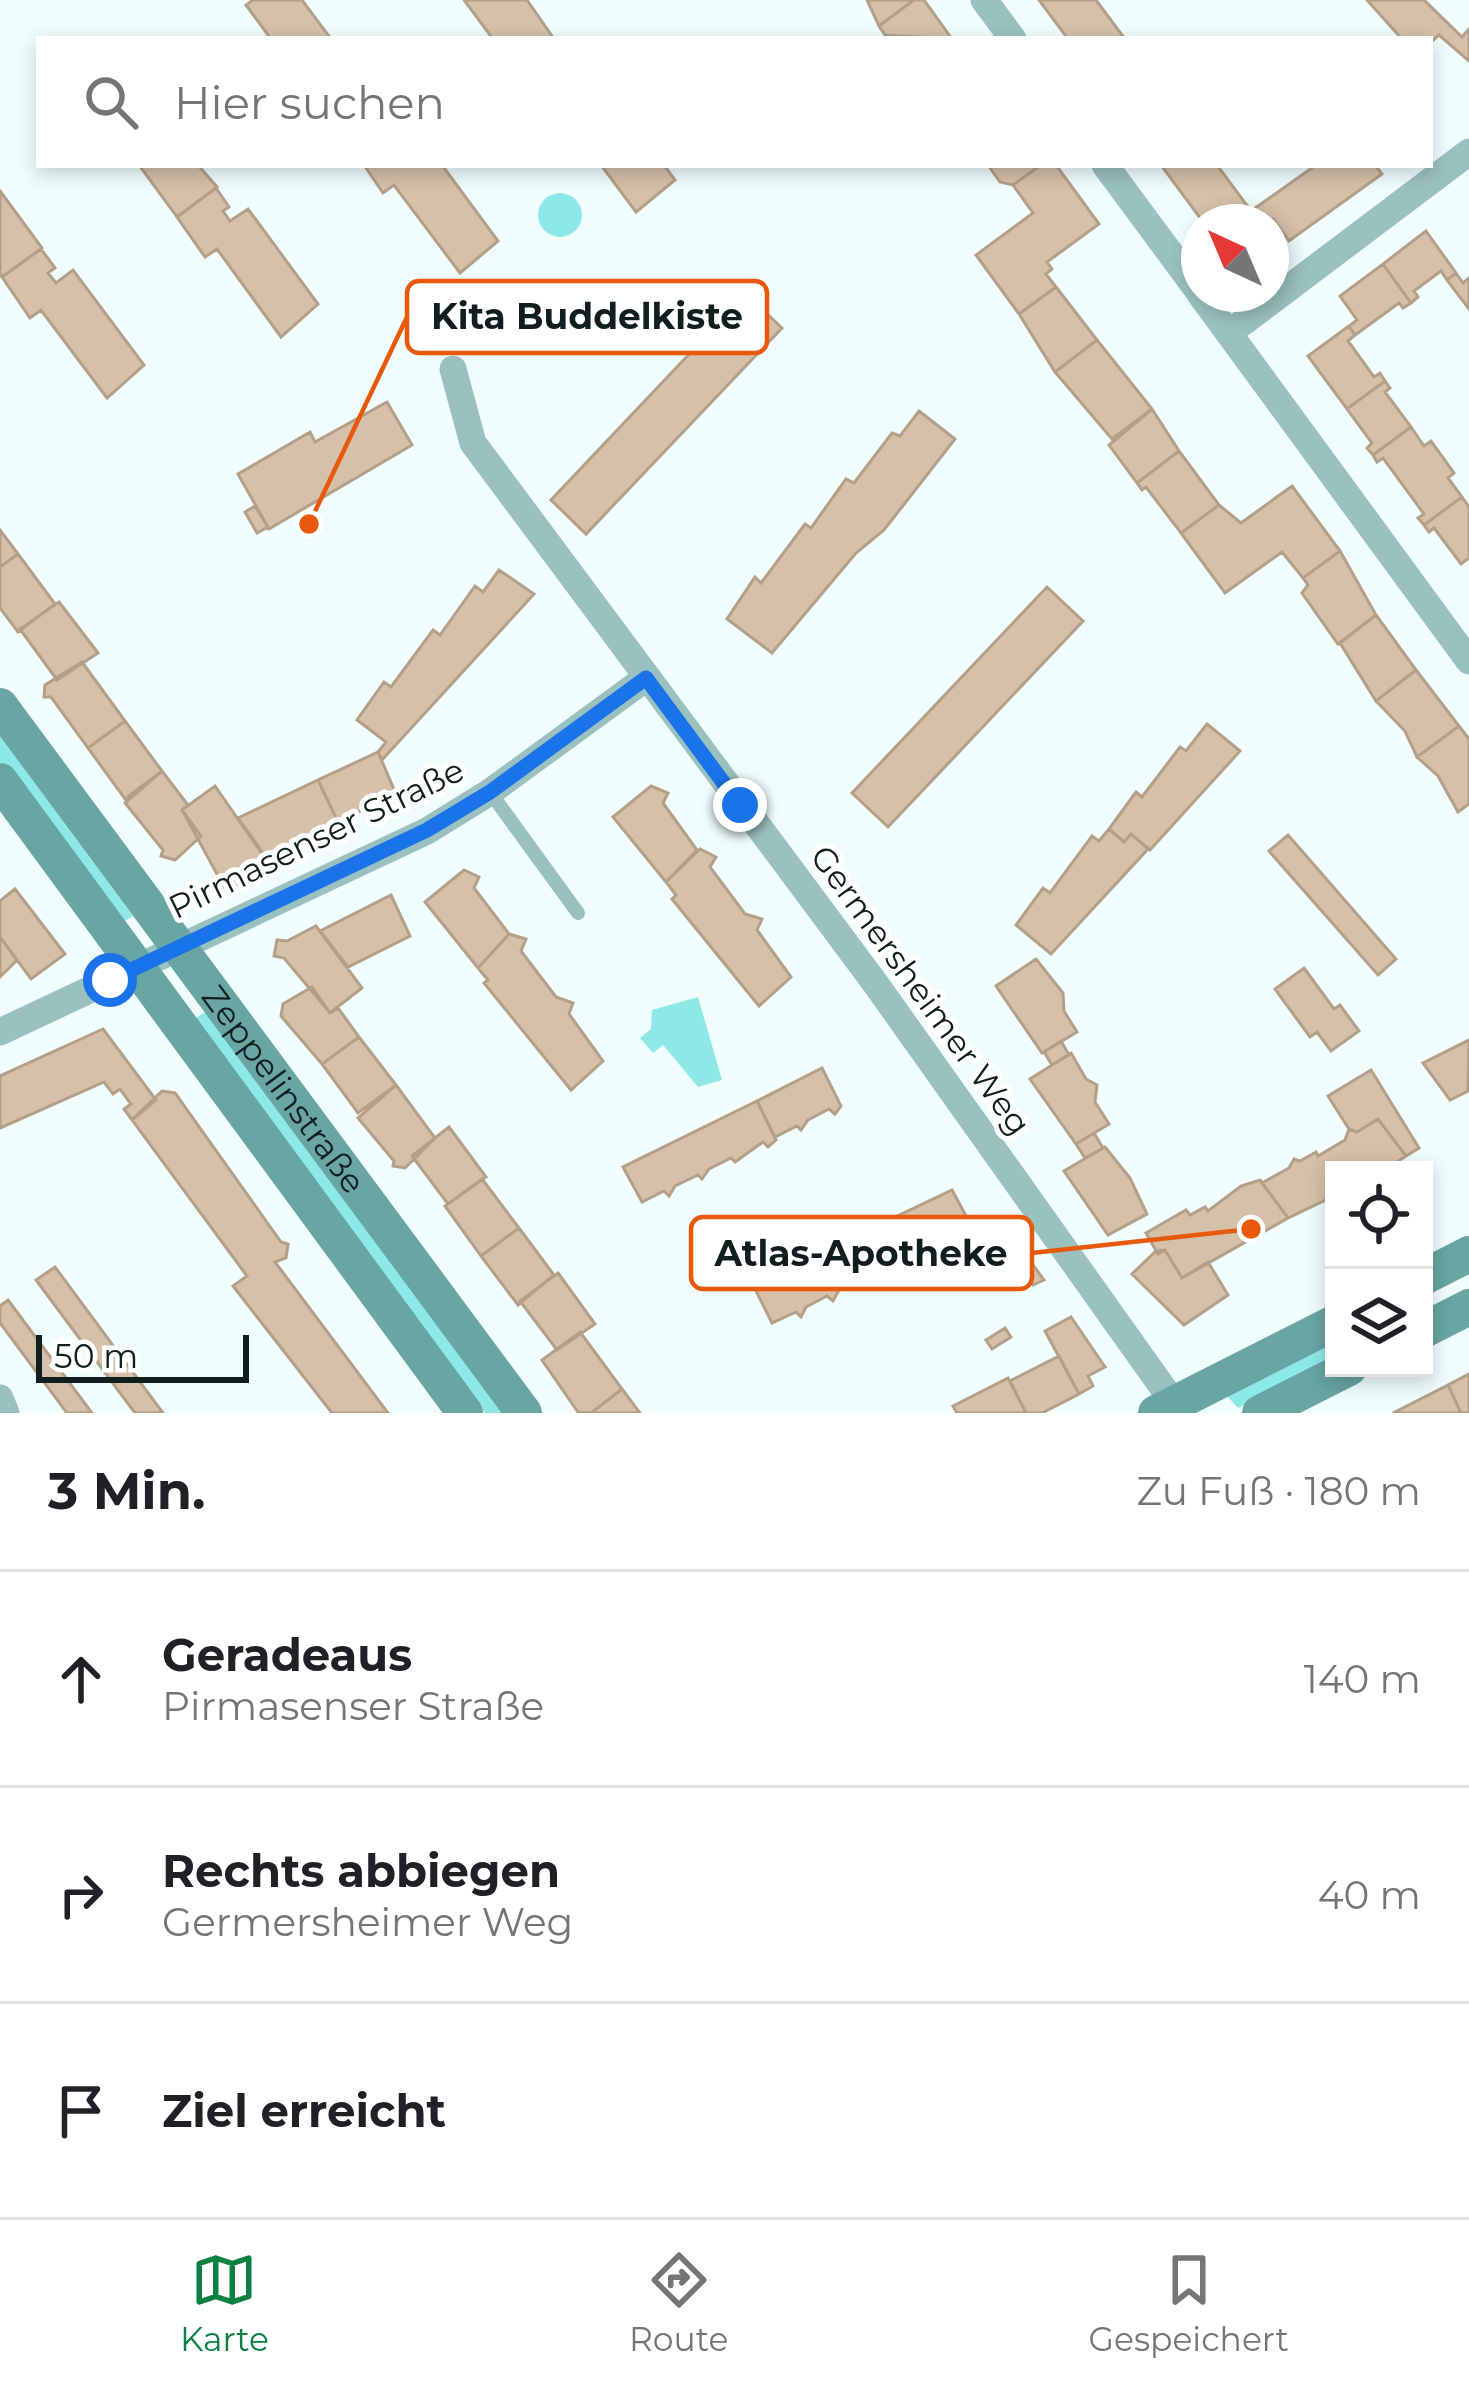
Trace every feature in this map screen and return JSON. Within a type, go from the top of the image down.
[{"type":"street","points":[[984,0],[1010,36]]},
{"type":"street","points":[[1228,333],[1469,152]]},
{"type":"street","points":[[1107,168],[1181,267]]},
{"type":"street","points":[[1213,312],[1469,661]]},
{"type":"street","name":"Germersheimer Weg","points":[[453,369],[473,443],[874,983],[1170,1410]]},
{"type":"street","name":"Pirmasenser Straße","points":[[0,1032],[427,830],[490,792],[646,678]]},
{"type":"street","name":"Zeppelinstraße","points":[[0,706],[524,1413]]},
{"type":"street","name":"Zeppelinstraße","points":[[0,781],[465,1413]]},
{"type":"street","points":[[1433,1272],[1469,1254]]},
{"type":"street","points":[[1433,1325],[1469,1307]]},
{"type":"street","points":[[1170,1410],[1325,1328]]},
{"type":"street","points":[[1260,1413],[1331,1377]]},
{"type":"street","points":[[0,1398],[6,1413]]},
{"type":"lane","points":[[490,792],[578,913]]},
{"type":"shaded area","points":[[560,193],[576,199],[582,215],[576,231],[560,237],[544,231],[538,215],[544,199]]},
{"type":"shaded area","points":[[0,736],[133,916],[120,924],[0,762]]},
{"type":"shaded area","points":[[698,997],[722,1080],[698,1087],[663,1045],[653,1053],[640,1038],[651,1029],[652,1010]]},
{"type":"shaded area","points":[[205,1012],[503,1413],[485,1413],[191,1021]]},
{"type":"shaded area","points":[[1325,1345],[1325,1364],[1238,1408],[1226,1395]]},
{"type":"building","points":[[253,0],[302,0],[329,36],[269,36],[246,5]]},
{"type":"building","points":[[464,0],[527,0],[552,36],[491,36]]},
{"type":"building","points":[[867,0],[914,0],[879,26]]},
{"type":"building","points":[[914,0],[924,0],[950,36],[885,35],[879,26]]},
{"type":"building","points":[[1039,0],[1096,0],[1123,36],[1066,36]]},
{"type":"building","points":[[1367,0],[1424,0],[1462,37],[1469,29],[1469,61],[1439,35],[1433,40],[1433,36],[1399,36]]},
{"type":"building","points":[[141,168],[201,168],[217,187],[177,217]]},
{"type":"building","points":[[366,168],[444,168],[498,241],[460,273],[394,185],[383,193]]},
{"type":"building","points":[[603,168],[666,168],[675,180],[636,212]]},
{"type":"building","points":[[990,168],[1037,168],[1013,185],[1000,182]]},
{"type":"building","points":[[1037,168],[1058,168],[1099,224],[1047,262],[1052,269],[1046,274],[1056,287],[1019,314],[976,255],[1033,213],[1013,185]]},
{"type":"building","points":[[1163,168],[1219,168],[1246,204],[1190,204]]},
{"type":"building","points":[[1312,168],[1377,168],[1382,174],[1289,241],[1289,204],[1261,204]]},
{"type":"building","points":[[216,188],[229,207],[223,211],[230,221],[248,209],[318,304],[281,337],[217,249],[205,257],[177,217]]},
{"type":"building","points":[[0,191],[42,248],[2,277],[0,275]]},
{"type":"building","points":[[1426,231],[1456,273],[1447,280],[1441,271],[1414,291],[1418,297],[1411,303],[1383,264]]},
{"type":"building","points":[[41,249],[55,268],[48,273],[56,283],[73,270],[144,365],[107,398],[41,310],[30,318],[2,277]]},
{"type":"building","points":[[1383,264],[1411,303],[1403,308],[1399,303],[1355,335],[1349,326],[1357,320],[1340,296]]},
{"type":"building","points":[[1456,273],[1463,283],[1469,278],[1469,309],[1447,280]]},
{"type":"building","points":[[1056,287],[1097,340],[1055,372],[1019,314]]},
{"type":"building","points":[[746,294],[782,328],[586,534],[551,500]]},
{"type":"building","points":[[1349,326],[1355,335],[1348,341],[1374,377],[1380,373],[1385,381],[1347,409],[1308,356]]},
{"type":"building","points":[[1097,340],[1152,409],[1112,439],[1055,372]]},
{"type":"building","points":[[1385,381],[1390,388],[1385,392],[1411,427],[1373,455],[1367,448],[1372,443],[1347,409]]},
{"type":"building","points":[[387,402],[412,445],[269,529],[238,474],[310,432],[315,442]]},
{"type":"building","points":[[1152,409],[1179,451],[1137,483],[1109,445]]},
{"type":"building","points":[[919,411],[955,439],[884,530],[856,553],[772,653],[727,619],[755,577],[761,583],[805,524],[811,528],[846,479],[854,483],[892,433],[900,436]]},
{"type":"building","points":[[1411,427],[1424,446],[1431,441],[1454,473],[1448,478],[1462,497],[1424,525],[1418,518],[1424,514],[1383,458],[1377,462],[1373,455]]},
{"type":"building","points":[[1179,451],[1219,505],[1181,533],[1146,487],[1142,490],[1137,483]]},
{"type":"building","points":[[1292,486],[1340,551],[1303,578],[1282,552],[1225,593],[1181,533],[1219,505],[1241,523]]},
{"type":"building","points":[[1462,497],[1469,507],[1469,558],[1461,564],[1434,528],[1429,532],[1424,525]]},
{"type":"building","points":[[255,506],[268,527],[257,533],[245,512]]},
{"type":"building","points":[[0,530],[18,554],[0,567]]},
{"type":"building","points":[[1340,551],[1376,615],[1338,644],[1302,593],[1308,585],[1303,578]]},
{"type":"building","points":[[18,554],[55,604],[18,632],[0,608],[0,567]]},
{"type":"building","points":[[499,570],[534,594],[382,760],[378,752],[386,742],[357,720],[384,682],[391,687],[433,630],[440,635],[475,586],[483,592]]},
{"type":"building","points":[[1047,587],[1083,621],[888,827],[852,793]]},
{"type":"building","points":[[59,602],[98,653],[57,680],[20,629]]},
{"type":"building","points":[[1376,615],[1416,670],[1376,701],[1340,643]]},
{"type":"building","points":[[82,662],[125,721],[88,748],[51,697],[44,697],[45,685]]},
{"type":"building","points":[[1416,670],[1459,726],[1417,757],[1405,731],[1376,701]]},
{"type":"building","points":[[125,721],[162,771],[125,799],[88,748]]},
{"type":"building","points":[[1207,724],[1240,751],[1150,850],[1131,834],[1124,842],[1109,829],[1136,792],[1142,797],[1180,747],[1186,751]]},
{"type":"building","points":[[1459,726],[1469,739],[1469,804],[1458,812],[1438,776],[1417,757]]},
{"type":"building","points":[[378,752],[396,794],[338,822],[318,780]]},
{"type":"building","points":[[162,771],[188,805],[182,810],[201,836],[175,860],[161,856],[163,850],[125,803]]},
{"type":"building","points":[[318,780],[338,822],[266,857],[238,818]]},
{"type":"building","points":[[215,786],[267,861],[238,876],[239,885],[224,887],[182,810]]},
{"type":"building","points":[[651,786],[668,793],[663,803],[697,850],[666,882],[613,817]]},
{"type":"building","points":[[1109,829],[1124,842],[1131,834],[1148,849],[1051,954],[1016,925],[1043,888],[1050,893],[1092,836],[1099,841]]},
{"type":"building","points":[[1288,835],[1396,959],[1378,975],[1269,851]]},
{"type":"building","points":[[700,849],[716,857],[710,867],[745,914],[762,919],[757,930],[791,977],[759,1006],[672,899],[676,895],[666,882]]},
{"type":"building","points":[[464,870],[479,877],[474,888],[509,934],[478,968],[425,902]]},
{"type":"building","points":[[15,889],[65,954],[31,979],[0,937],[0,901]]},
{"type":"building","points":[[391,895],[410,936],[348,967],[320,931]]},
{"type":"building","points":[[316,926],[362,988],[330,1013],[284,958],[274,956],[277,940],[287,941]]},
{"type":"building","points":[[509,934],[526,939],[521,951],[556,997],[573,1003],[569,1014],[603,1061],[571,1090],[484,983],[488,980],[478,968]]},
{"type":"building","points":[[0,937],[17,960],[0,977]]},
{"type":"building","points":[[1036,959],[1063,993],[1064,1011],[1077,1032],[1042,1053],[996,986]]},
{"type":"building","points":[[1304,968],[1334,1009],[1340,1005],[1359,1031],[1331,1051],[1317,1032],[1310,1037],[1275,989]]},
{"type":"building","points":[[312,987],[330,1013],[338,1008],[359,1037],[322,1064],[281,1016],[283,1004]]},
{"type":"building","points":[[103,1029],[156,1100],[132,1120],[124,1109],[131,1104],[120,1089],[113,1094],[104,1082],[0,1128],[0,1076]]},
{"type":"building","points":[[359,1037],[396,1085],[358,1113],[322,1064]]},
{"type":"building","points":[[1469,1040],[1468,1091],[1450,1100],[1423,1063]]},
{"type":"building","points":[[1061,1041],[1069,1055],[1052,1065],[1044,1052]]},
{"type":"building","points":[[1071,1053],[1086,1079],[1097,1085],[1095,1102],[1109,1124],[1076,1144],[1030,1079]]},
{"type":"building","points":[[822,1068],[841,1106],[835,1114],[829,1109],[808,1120],[801,1130],[797,1126],[775,1137],[757,1101]]},
{"type":"building","points":[[1371,1070],[1419,1148],[1406,1156],[1378,1119],[1357,1132],[1349,1129],[1328,1096]]},
{"type":"building","points":[[396,1085],[435,1138],[405,1168],[393,1166],[394,1161],[358,1118]]},
{"type":"building","points":[[162,1091],[175,1093],[281,1242],[288,1244],[286,1258],[275,1262],[388,1413],[332,1413],[233,1286],[247,1276],[132,1120]]},
{"type":"building","points":[[757,1101],[776,1140],[768,1147],[763,1142],[735,1162],[731,1158],[709,1169],[702,1179],[698,1175],[675,1186],[669,1196],[664,1191],[642,1202],[623,1167]]},
{"type":"building","points":[[1378,1119],[1406,1156],[1398,1161],[1325,1161],[1325,1200],[1288,1218],[1262,1183],[1289,1168],[1294,1159],[1300,1161],[1316,1152],[1318,1156],[1345,1140],[1349,1129],[1357,1132]]},
{"type":"building","points":[[449,1127],[486,1177],[448,1204],[412,1156]]},
{"type":"building","points":[[1094,1133],[1103,1148],[1085,1158],[1076,1144]]},
{"type":"building","points":[[1105,1147],[1130,1178],[1147,1214],[1108,1235],[1064,1171]]},
{"type":"building","points":[[482,1179],[519,1228],[481,1256],[445,1206]]},
{"type":"building","points":[[1260,1180],[1288,1218],[1182,1278],[1165,1250],[1158,1254],[1146,1233],[1186,1210],[1190,1215],[1205,1207],[1208,1211],[1241,1186]]},
{"type":"building","points":[[952,1190],[972,1227],[964,1235],[959,1231],[937,1242],[932,1252],[927,1246],[905,1257],[887,1221]]},
{"type":"building","points":[[887,1221],[906,1261],[899,1268],[893,1263],[873,1274],[866,1285],[861,1280],[839,1290],[833,1301],[827,1296],[806,1307],[801,1317],[796,1312],[772,1323],[754,1287]]},
{"type":"building","points":[[519,1228],[554,1275],[518,1305],[481,1256]]},
{"type":"building","points":[[1011,1235],[1044,1280],[1033,1285],[1010,1253],[1004,1258],[995,1246]]},
{"type":"building","points":[[1165,1250],[1182,1278],[1208,1262],[1228,1295],[1184,1325],[1132,1274],[1156,1251]]},
{"type":"building","points":[[55,1267],[163,1413],[135,1413],[36,1280]]},
{"type":"building","points":[[558,1273],[595,1324],[557,1350],[520,1301]]},
{"type":"building","points":[[8,1300],[92,1413],[67,1413],[0,1323],[0,1306]]},
{"type":"building","points":[[1071,1317],[1105,1367],[1088,1376],[1093,1386],[1079,1394],[1045,1331]]},
{"type":"building","points":[[1005,1328],[1011,1337],[992,1349],[986,1340]]},
{"type":"building","points":[[580,1332],[622,1389],[591,1413],[578,1412],[542,1360]]},
{"type":"building","points":[[1059,1356],[1079,1394],[1042,1413],[1026,1413],[1010,1381]]},
{"type":"building","points":[[1469,1374],[1469,1413],[1461,1413],[1448,1385]]},
{"type":"building","points":[[1008,1378],[1026,1413],[957,1413],[953,1406]]},
{"type":"building","points":[[1448,1385],[1461,1413],[1393,1413]]},
{"type":"building","points":[[622,1389],[640,1413],[591,1413]]},
{"type":"place","name":"Kita Buddelkiste","points":[[309,524]]},
{"type":"place","name":"Atlas-Apotheke","points":[[1251,1229]]},
{"type":"route","points":[[110,980],[427,830],[490,792],[646,678],[740,805]]}]
